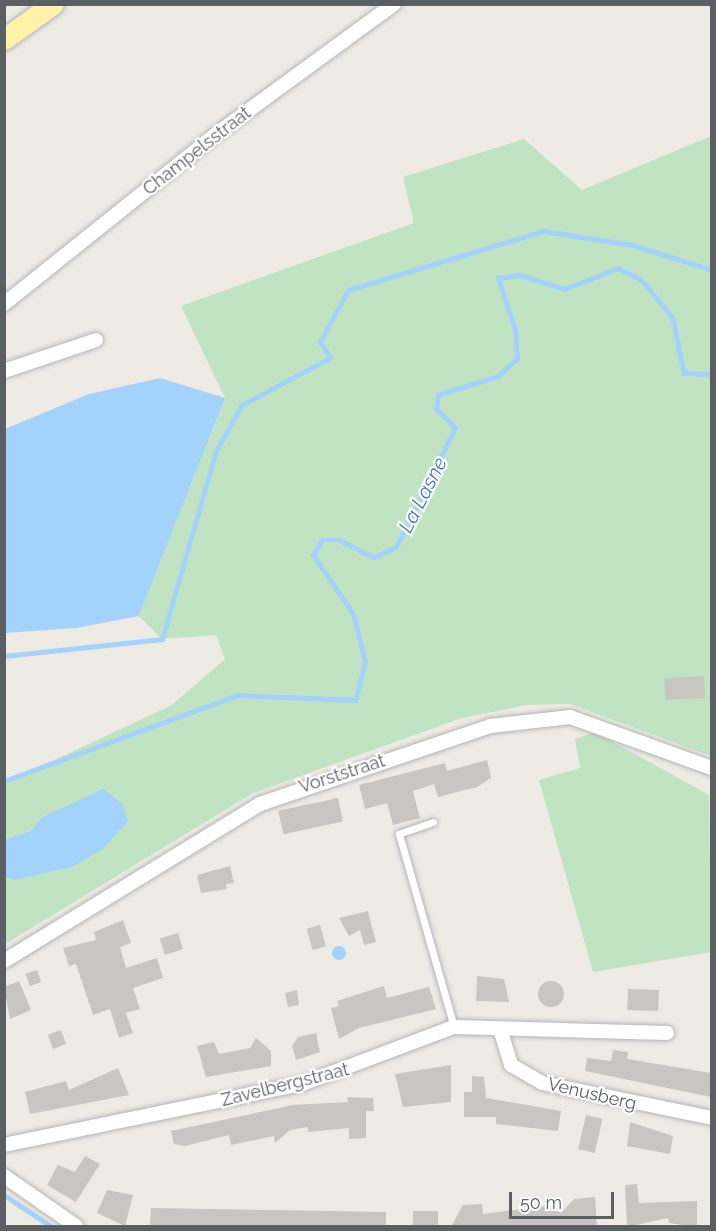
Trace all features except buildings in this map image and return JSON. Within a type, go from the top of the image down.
[{"type":"main road","points":[[4,39],[53,4]]},
{"type":"street","name":"Champelsstraat","points":[[4,304],[215,135],[394,4]]},
{"type":"street","points":[[4,371],[96,340]]},
{"type":"street","name":"Vorststraat","points":[[4,961],[260,804],[490,726],[543,716],[579,719],[711,768]]},
{"type":"street","name":"Zavelbergstraat","points":[[4,1145],[302,1084],[454,1027],[501,1032],[667,1033]]},
{"type":"street","name":"Venusberg","points":[[501,1032],[511,1065],[542,1083],[711,1118]]},
{"type":"street","points":[[4,1176],[76,1227]]},
{"type":"lane","points":[[433,822],[399,834],[454,1027]]},
{"type":"green space","points":[[711,136],[711,756],[570,704],[527,705],[462,718],[253,793],[5,944],[5,783],[172,705],[225,659],[216,635],[162,639],[139,616],[225,398],[181,306],[414,223],[403,177],[524,139],[582,190]]},
{"type":"green space","points":[[595,732],[709,795],[711,952],[593,972],[539,780],[580,768],[575,739]]},
{"type":"water","points":[[160,378],[225,398],[139,616],[76,628],[5,633],[5,429],[89,394]]},
{"type":"water","points":[[103,789],[122,803],[128,821],[103,849],[72,867],[14,880],[5,877],[5,840],[31,831],[41,818]]},
{"type":"water","points":[[336,946],[342,946],[346,953],[342,960],[336,960],[332,956],[332,950]]},
{"type":"waterway","points":[[4,656],[162,639],[216,451],[242,405],[330,358],[320,342],[348,290],[544,231],[633,245],[712,270]]},
{"type":"waterway","name":"La Lasne","points":[[4,781],[238,695],[355,700],[365,662],[353,614],[313,555],[322,540],[340,540],[374,557],[396,547],[455,428],[436,409],[438,395],[498,376],[517,358],[515,330],[498,278],[520,275],[565,289],[618,268],[641,279],[673,318],[684,373],[712,374]]},
{"type":"waterway","points":[[4,1195],[51,1226]]}]
